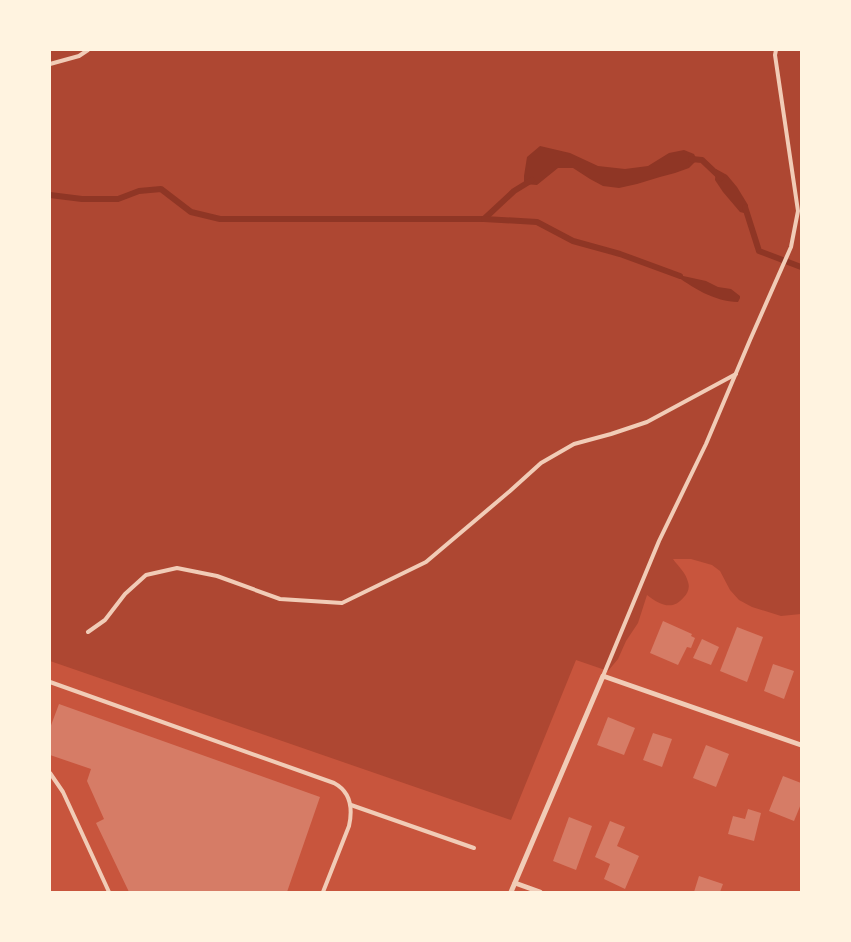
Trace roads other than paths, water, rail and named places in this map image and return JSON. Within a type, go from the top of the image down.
[{"type":"street","points":[[511,892],[603,676],[801,745]]},
{"type":"street","points":[[515,883],[540,892]]},
{"type":"lane","points":[[50,64],[80,56],[88,50]]},
{"type":"lane","points":[[603,676],[659,541],[706,444],[790,247],[798,212],[775,55],[776,50]]},
{"type":"lane","points":[[88,632],[105,620],[125,594],[146,575],[177,568],[217,576],[280,599],[342,603],[426,562],[541,463],[574,444],[647,422],[736,374]]},
{"type":"lane","points":[[50,682],[341,787],[351,805],[351,815],[349,826],[323,892]]},
{"type":"lane","points":[[50,773],[63,792],[110,892]]},
{"type":"lane","points":[[351,805],[474,848]]},
{"type":"waterway","points":[[691,159],[702,160],[721,178]]},
{"type":"waterway","points":[[50,195],[82,199],[118,199],[139,191],[161,189],[191,212],[220,219],[484,219],[514,191],[532,180]]},
{"type":"waterway","points":[[745,207],[759,251],[801,267]]},
{"type":"waterway","points":[[484,219],[537,222],[573,241],[620,254],[680,276]]}]
